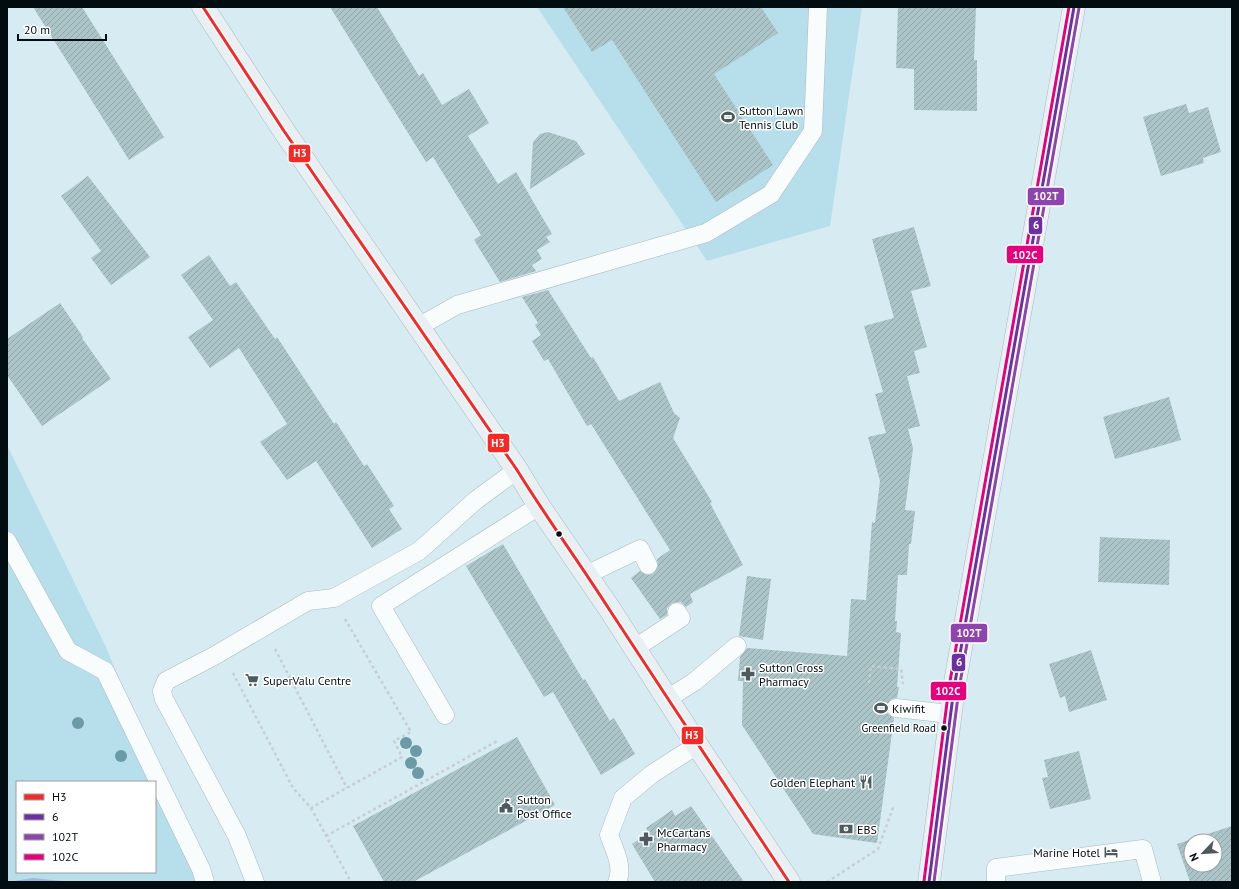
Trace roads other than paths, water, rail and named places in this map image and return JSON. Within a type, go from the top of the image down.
[{"type":"main road","points":[[203,7],[284,131],[517,470],[539,506],[635,648],[697,745],[789,882]]},
{"type":"main road","points":[[929,882],[950,714],[1074,7]]},
{"type":"lane","points":[[418,327],[457,305],[706,233],[771,194],[813,131],[818,7]]},
{"type":"lane","points":[[255,882],[237,836],[164,699],[162,690],[166,681],[222,652],[308,601],[334,598],[419,551],[476,500],[517,470]]},
{"type":"lane","points":[[445,715],[381,606],[539,506]]},
{"type":"lane","points":[[7,541],[68,651],[105,671],[201,869],[205,882]]},
{"type":"lane","points":[[586,575],[640,549],[648,565]]},
{"type":"lane","points":[[635,648],[681,618],[677,612]]},
{"type":"lane","points":[[667,699],[694,682],[737,646]]},
{"type":"lane","points":[[896,708],[950,714]]},
{"type":"lane","points":[[617,882],[619,862],[609,835],[623,798],[652,774],[697,745]]},
{"type":"lane","points":[[996,882],[996,868],[1143,849],[1152,882]]},
{"type":"place","name":"Sutton Lawn Tennis Club","points":[[728,117]]},
{"type":"place","name":"Sutton Cross Pharmacy","points":[[748,674]]},
{"type":"place","name":"SuperValu Centre","points":[[252,680]]},
{"type":"place","name":"Kiwifit","points":[[881,708]]},
{"type":"place","name":"Greenfield Road","points":[[944,728]]},
{"type":"place","name":"Golden Elephant","points":[[866,782]]},
{"type":"place","name":"Sutton Post Office","points":[[506,806]]},
{"type":"place","name":"EBS","points":[[846,829]]},
{"type":"place","name":"McCartans Pharmacy","points":[[646,839]]},
{"type":"place","name":"Marine Hotel","points":[[1111,852]]}]
